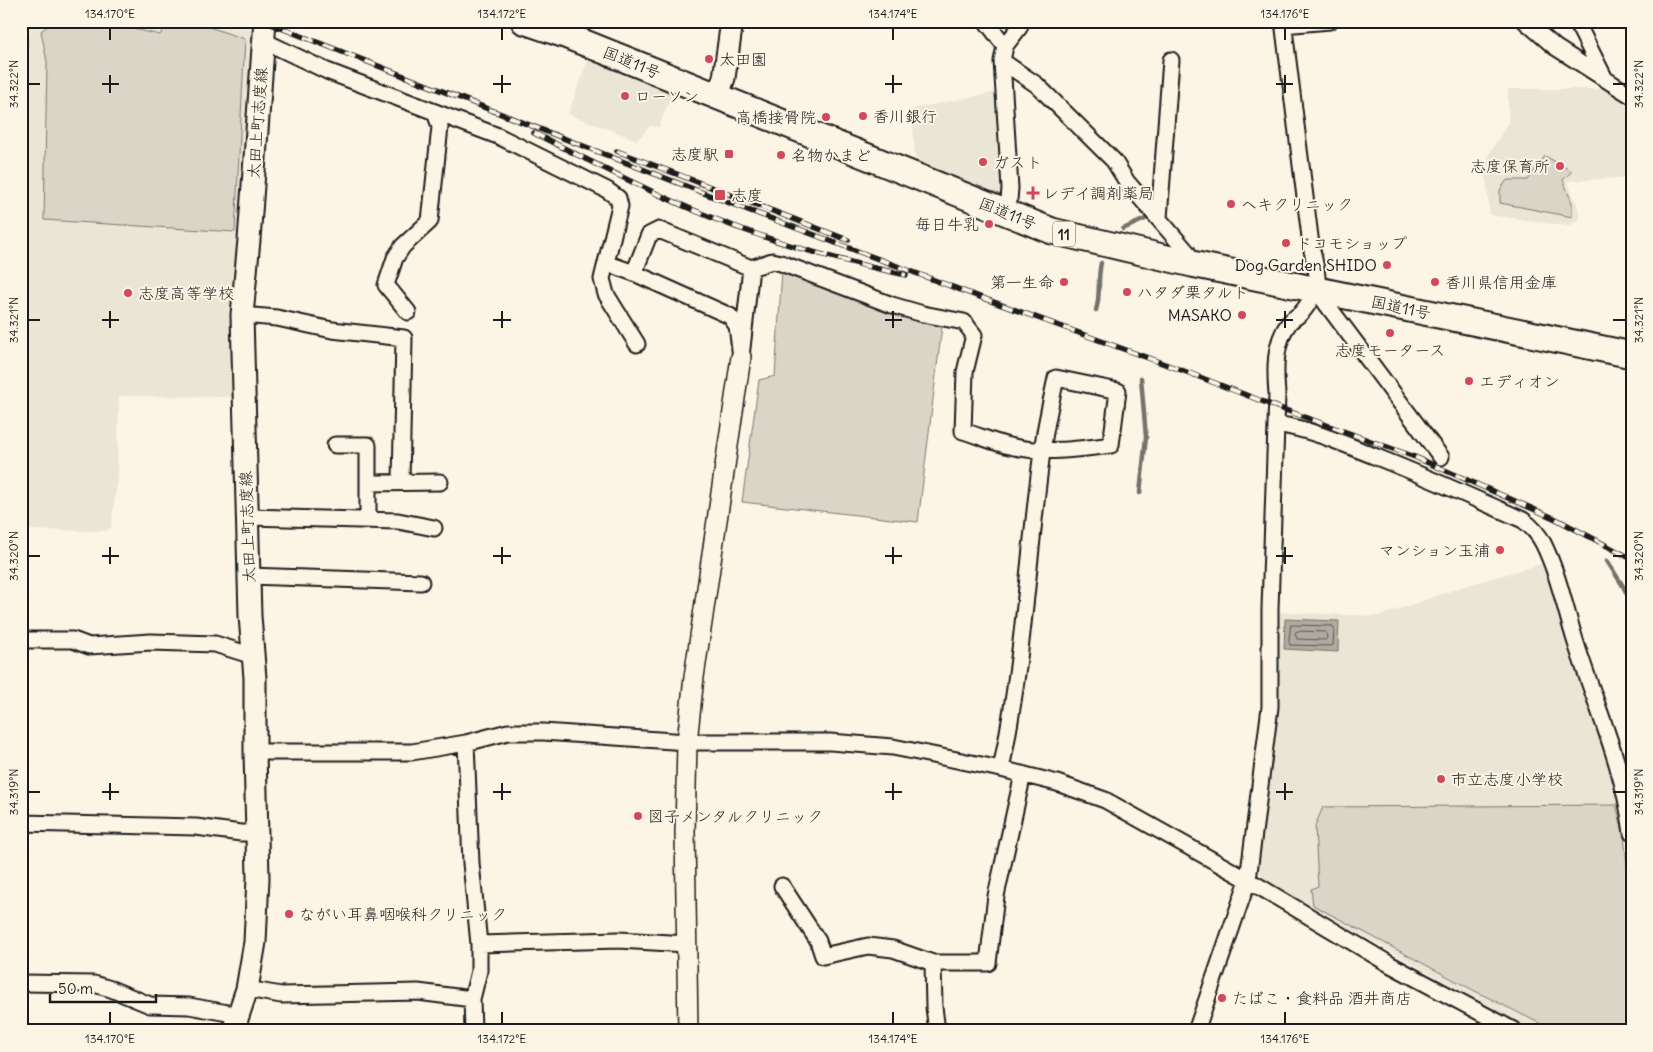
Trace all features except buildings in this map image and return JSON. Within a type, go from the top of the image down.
[{"type":"highway","name":"国道11号","points":[[524,21],[565,35],[1052,230],[1192,264],[1632,355]]},
{"type":"main road","points":[[717,96],[724,78],[732,21]]},
{"type":"main road","name":"太田上町志度線","points":[[236,1023],[247,989],[255,942],[258,878],[255,678],[249,576],[242,314],[264,31]]},
{"type":"street","points":[[986,21],[1005,46]]},
{"type":"street","points":[[1008,213],[1010,188],[1002,61],[1005,46],[1019,28],[1021,21]]},
{"type":"street","points":[[1196,1031],[1248,880],[1270,707],[1270,609],[1278,394],[1275,376],[1278,348],[1283,333],[1290,322],[1302,312],[1316,290],[1318,278],[1311,245],[1283,23],[1330,21]]},
{"type":"street","points":[[1525,21],[1555,47],[1632,96]]},
{"type":"street","points":[[1576,21],[1605,79]]},
{"type":"street","points":[[264,31],[327,71],[498,136],[607,190],[618,198],[620,206],[602,279],[606,294],[637,344]]},
{"type":"street","points":[[1159,218],[1171,60]]},
{"type":"street","points":[[1002,61],[1037,85],[1114,161],[1127,182],[1188,253],[1192,264]]},
{"type":"street","points":[[408,312],[386,285],[395,258],[403,246],[430,221],[440,128],[436,112]]},
{"type":"street","points":[[634,273],[649,235],[659,230],[751,268],[772,261],[892,305],[923,314],[964,322],[974,335],[966,372],[963,431],[1013,447],[1042,451],[1111,445],[1118,391],[1056,378],[1042,451],[1032,551],[1008,735],[1000,769]]},
{"type":"street","points":[[606,263],[634,273],[730,316],[737,326],[741,356]]},
{"type":"street","points":[[688,1031],[685,832],[687,742],[694,677],[741,356],[751,268]]},
{"type":"street","points":[[1316,290],[1440,457]]},
{"type":"street","points":[[242,314],[277,318],[332,330],[404,338],[401,482]]},
{"type":"street","points":[[1276,424],[1298,427],[1346,444],[1432,479],[1523,520],[1533,527],[1552,565],[1575,641],[1606,731],[1630,816],[1632,834]]},
{"type":"street","points":[[335,445],[368,446],[368,520]]},
{"type":"street","points":[[368,483],[440,482]]},
{"type":"street","points":[[247,517],[398,521],[434,528]]},
{"type":"street","points":[[249,576],[421,582]]},
{"type":"street","points":[[21,640],[73,640],[89,646],[151,642],[215,644],[253,656]]},
{"type":"street","points":[[255,752],[412,752],[466,743],[508,732],[543,732],[687,742],[830,742],[893,747],[1023,774],[1057,782],[1105,800],[1248,880],[1391,965],[1515,1031]]},
{"type":"street","points":[[466,743],[471,863],[479,944],[479,970],[472,999],[474,1031]]},
{"type":"street","points":[[782,886],[818,941],[823,956],[868,946],[893,949],[933,963],[988,963],[996,896],[1023,774]]},
{"type":"street","points":[[21,823],[196,827],[240,833],[257,833]]},
{"type":"street","points":[[479,944],[619,940],[687,944]]},
{"type":"street","points":[[933,963],[934,1007],[937,1031]]},
{"type":"street","points":[[21,983],[94,984],[150,1005],[189,1006],[236,1023]]},
{"type":"street","points":[[247,989],[281,995],[418,992],[472,999]]},
{"type":"shaded area","name":"志度高等学校","points":[[21,21],[236,21],[253,28],[234,319],[232,397],[119,396],[117,482],[111,528],[107,531],[21,530]]},
{"type":"shaded area","points":[[21,21],[28,21],[25,97],[21,96]]},
{"type":"shaded area","points":[[54,21],[101,21],[160,35],[168,21],[191,21],[245,39],[235,232],[44,220],[47,62],[41,31]]},
{"type":"shaded area","points":[[588,60],[673,91],[659,127],[650,126],[637,140],[568,114]]},
{"type":"shaded area","name":"志度保育所","points":[[1508,89],[1606,89],[1632,104],[1632,177],[1567,181],[1578,207],[1580,219],[1569,226],[1490,215],[1486,178],[1489,154],[1508,123]]},
{"type":"shaded area","points":[[1001,91],[1004,197],[918,163],[915,156],[912,109]]},
{"type":"shaded area","points":[[1545,156],[1572,171],[1563,180],[1572,203],[1572,217],[1500,203],[1500,190],[1507,180],[1528,180]]},
{"type":"shaded area","points":[[782,271],[887,311],[942,326],[918,522],[742,502],[759,380],[775,376]]},
{"type":"shaded area","name":"市立志度小学校","points":[[1545,563],[1621,801],[1632,886],[1632,1031],[1534,1031],[1264,881],[1258,867],[1275,612],[1379,616],[1468,585]]},
{"type":"shaded area","points":[[1616,805],[1624,835],[1629,886],[1632,895],[1632,1031],[1555,1031],[1471,989],[1313,905],[1311,889],[1318,886],[1315,826],[1323,807]]},
{"type":"water","points":[[1285,619],[1339,621],[1338,652],[1284,649]]},
{"type":"waterway","points":[[1123,229],[1152,216]]},
{"type":"waterway","points":[[1096,310],[1101,263]]},
{"type":"waterway","points":[[1140,493],[1146,437],[1141,378]]},
{"type":"waterway","points":[[1607,561],[1632,604]]},
{"type":"railway","points":[[263,21],[719,199],[1415,457],[1556,519],[1632,559]]},
{"type":"railway","points":[[534,133],[643,187],[727,224],[812,252],[906,275]]},
{"type":"railway","points":[[617,151],[848,240]]},
{"type":"place","name":"太田園","points":[[709,59]]},
{"type":"place","name":"ローソン","points":[[625,96]]},
{"type":"place","name":"香川銀行","points":[[863,116]]},
{"type":"place","name":"高橋接骨院","points":[[826,117]]},
{"type":"place","name":"志度駅","points":[[729,154]]},
{"type":"place","name":"名物かまど","points":[[781,155]]},
{"type":"place","name":"ガスト","points":[[983,162]]},
{"type":"place","name":"志度保育所","points":[[1560,166]]},
{"type":"place","name":"レデイ調剤薬局","points":[[1033,193]]},
{"type":"place","name":"志度","points":[[720,195]]},
{"type":"place","name":"ヘキクリニック","points":[[1231,204]]},
{"type":"place","name":"毎日牛乳","points":[[989,224]]},
{"type":"place","name":"ドコモショップ","points":[[1286,243]]},
{"type":"place","name":"Dog Garden SHIDO","points":[[1387,265]]},
{"type":"place","name":"第一生命","points":[[1064,282]]},
{"type":"place","name":"香川県信用金庫","points":[[1435,282]]},
{"type":"place","name":"ハタダ栗タルト","points":[[1127,292]]},
{"type":"place","name":"志度高等学校","points":[[128,293]]},
{"type":"place","name":"MASAKO","points":[[1242,315]]},
{"type":"place","name":"志度モータース","points":[[1390,333]]},
{"type":"place","name":"エディオン","points":[[1469,381]]},
{"type":"place","name":"マンション玉浦","points":[[1500,550]]},
{"type":"place","name":"市立志度小学校","points":[[1441,779]]},
{"type":"place","name":"図子メンタルクリニック","points":[[638,816]]},
{"type":"place","name":"ながい耳鼻咽喉科クリニック","points":[[289,914]]},
{"type":"place","name":"たばこ・食料品 酒井商店","points":[[1222,998]]}]
